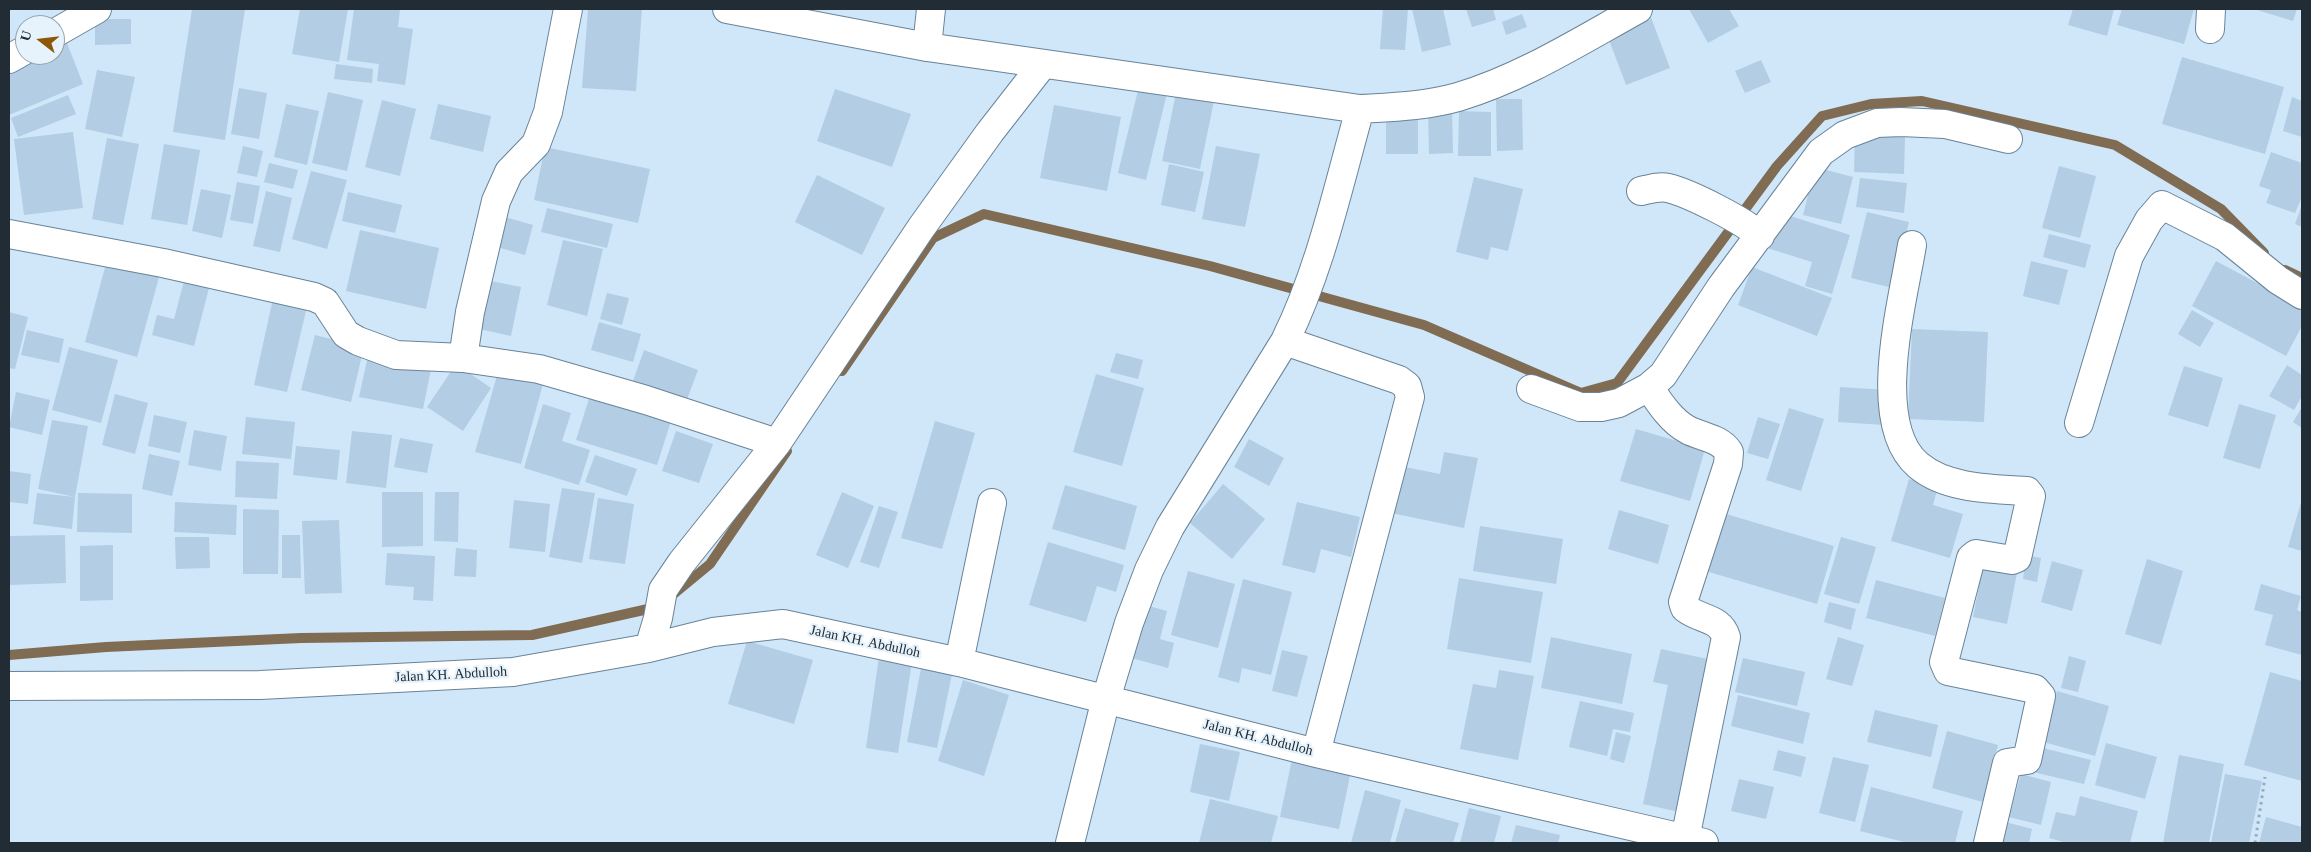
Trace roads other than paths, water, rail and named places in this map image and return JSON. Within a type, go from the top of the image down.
[{"type":"street","points":[[65,27],[97,9]]},
{"type":"street","points":[[463,358],[470,312],[496,201],[509,172],[536,144],[548,112],[568,9]]},
{"type":"street","points":[[727,9],[927,47],[1360,109],[1413,106],[1457,98],[1508,79],[1638,9]]},
{"type":"street","points":[[927,47],[931,9]]},
{"type":"street","points":[[649,648],[658,618],[663,590],[682,562],[778,442],[921,228],[990,132],[1043,64]]},
{"type":"street","points":[[1070,843],[1106,699],[1129,623],[1149,570],[1170,527],[1285,341],[1298,316],[1319,259],[1360,109]]},
{"type":"street","points":[[1530,390],[1580,407],[1601,407],[1619,403],[1649,387],[1663,375],[1757,233],[1821,152],[1845,135],[1877,123],[1901,122],[1944,124],[2008,139]]},
{"type":"street","points":[[1641,191],[1658,187],[1669,188],[1729,215],[1757,233]]},
{"type":"street","points":[[2079,423],[2129,256],[2149,220],[2162,206],[2225,237],[2278,280],[2302,295]]},
{"type":"street","points":[[9,234],[163,263],[314,297],[325,302],[346,334],[358,341],[396,355],[463,358],[539,369],[646,400],[778,442]]},
{"type":"street","points":[[1912,245],[1892,372],[1897,429],[1905,450],[1918,465],[1935,475],[1956,483],[1988,489],[2027,491],[2031,496],[2017,558],[2012,560],[1976,554],[1971,558],[1944,662],[1948,671],[2035,689],[2041,696],[2027,760],[2007,763],[1988,843]]},
{"type":"street","points":[[1285,341],[1400,380],[1407,386],[1410,397],[1316,753]]},
{"type":"street","points":[[1649,387],[1662,407],[1686,429],[1719,442],[1729,452],[1728,464],[1683,602],[1684,608],[1690,612],[1717,622],[1723,629],[1726,637],[1694,841]]},
{"type":"street","points":[[959,662],[992,504]]},
{"type":"street","name":"Jalan KH. Abdulloh","points":[[9,686],[260,685],[513,672],[649,648],[713,632],[783,624],[959,662],[1316,753],[1694,841]]},
{"type":"waterway","points":[[842,371],[933,238],[984,214],[1210,266],[1424,325],[1581,393],[1617,383],[1777,166],[1822,116],[1871,104],[1922,101],[2115,145],[2221,209],[2264,253]]},
{"type":"waterway","points":[[2285,270],[2302,278]]},
{"type":"waterway","points":[[670,597],[710,564],[787,451]]},
{"type":"waterway","points":[[9,655],[106,647],[301,638],[532,635],[657,607]]}]
